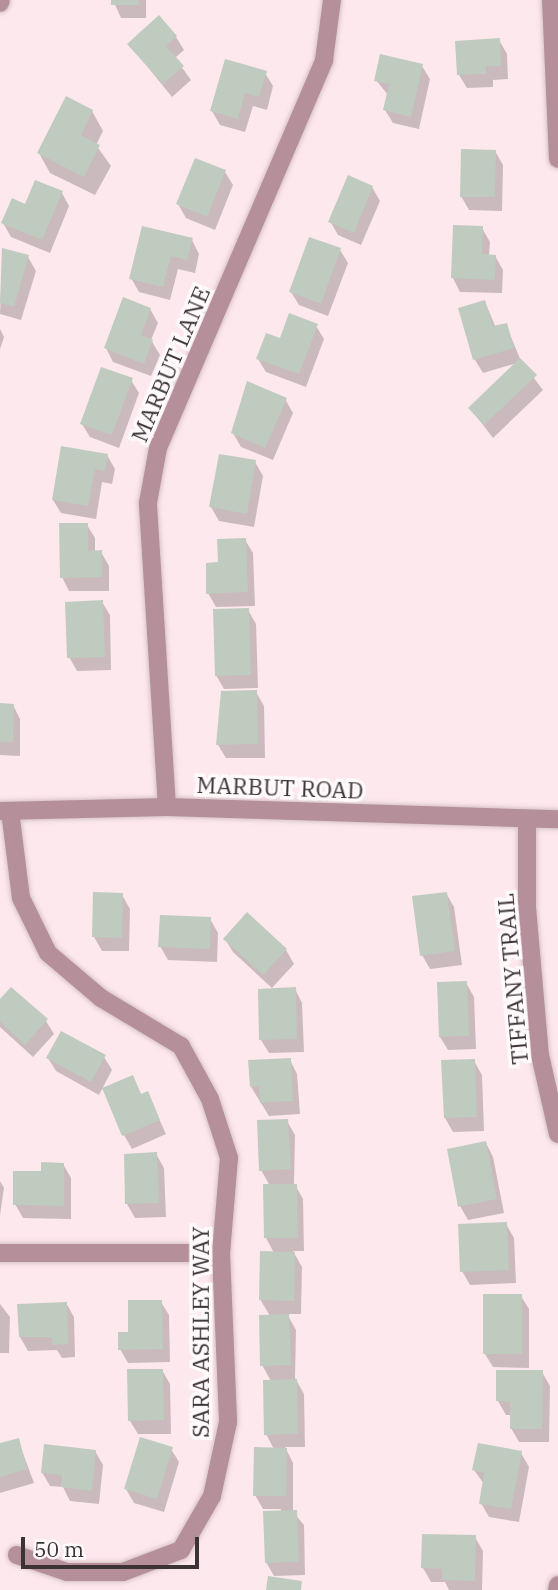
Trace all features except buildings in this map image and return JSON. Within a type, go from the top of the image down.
[{"type":"street","name":"MARBUT LANE","points":[[167,807],[148,503],[158,448],[324,60],[332,0]]},
{"type":"street","points":[[551,0],[558,159]]},
{"type":"street","name":"MARBUT ROAD","points":[[5,811],[167,807],[558,819]]},
{"type":"street","name":"SARA ASHLEY WAY","points":[[5,811],[21,898],[48,954],[101,998],[181,1046],[211,1100],[229,1158],[221,1253],[228,1422],[212,1496],[181,1550],[123,1572],[67,1572],[17,1555]]},
{"type":"street","name":"TIFFANY TRAIL","points":[[527,819],[527,906],[540,1055],[558,1134]]},
{"type":"street","points":[[0,1253],[221,1253]]}]
